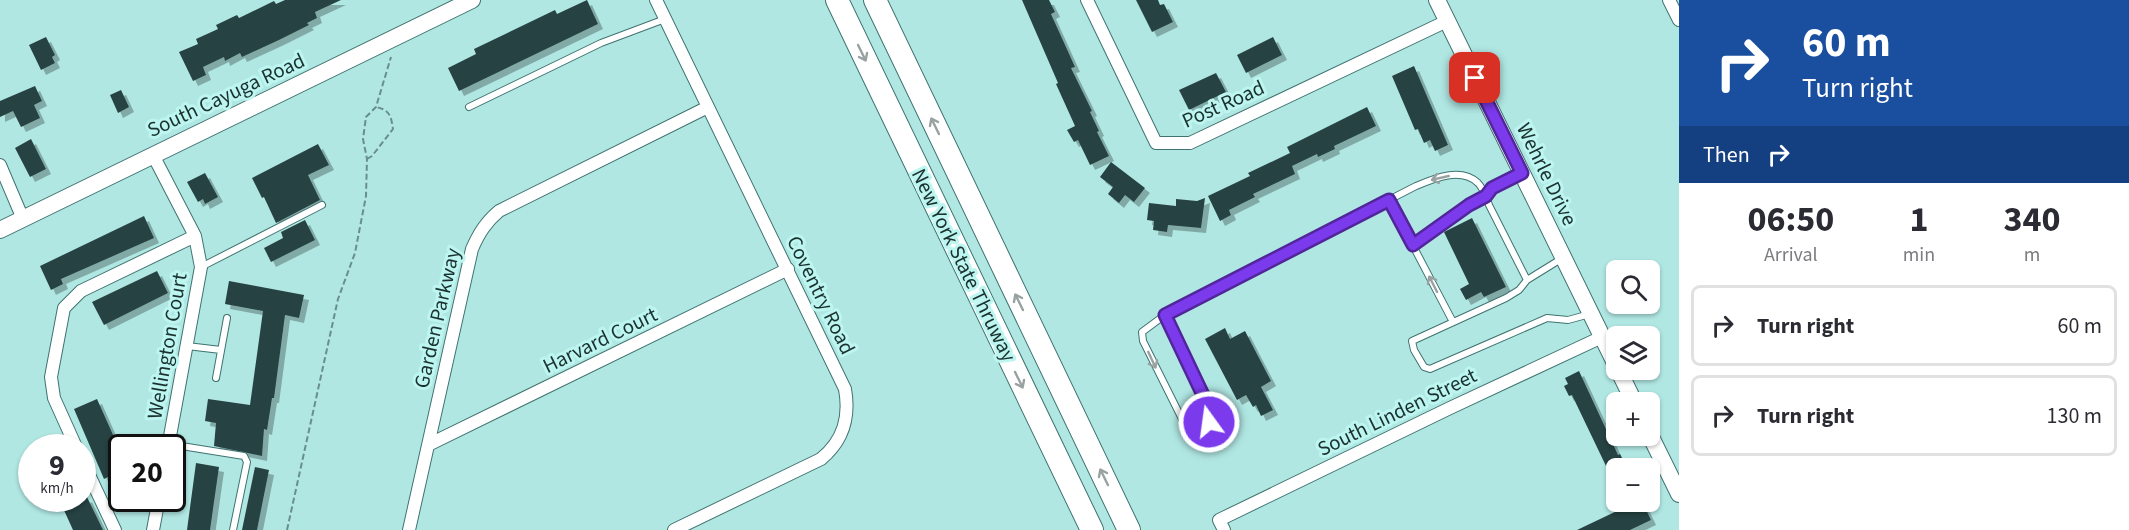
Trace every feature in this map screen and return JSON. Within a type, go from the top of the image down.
[{"type":"highway","name":"New York State Thruway","points":[[837,0],[1092,530]]},
{"type":"highway","name":"New York State Thruway","points":[[875,0],[1129,530]]},
{"type":"street","name":"South Cayuga Road","points":[[0,230],[472,0]]},
{"type":"street","name":"Coventry Road","points":[[656,0],[845,388],[847,403],[843,431],[837,442],[821,459],[674,530]]},
{"type":"street","name":"Post Road","points":[[1087,0],[1156,143],[1190,143],[1447,21]]},
{"type":"street","name":"Wehrle Drive","points":[[1437,0],[1606,345]]},
{"type":"street","points":[[1669,0],[1679,20]]},
{"type":"street","name":"Garden Parkway","points":[[409,530],[472,249],[478,233],[499,211],[708,107]]},
{"type":"street","name":"Wellington Court","points":[[153,155],[195,236],[201,267],[170,434]]},
{"type":"street","points":[[0,165],[23,219]]},
{"type":"street","points":[[70,434],[54,398],[51,377],[64,308],[81,291],[195,236]]},
{"type":"street","name":"Harvard Court","points":[[428,445],[788,269]]},
{"type":"street","name":"South Linden Street","points":[[1224,530],[1219,520],[1602,337]]},
{"type":"street","points":[[1655,446],[1679,494]]},
{"type":"street","points":[[96,490],[115,530]]},
{"type":"street","points":[[153,530],[156,512]]},
{"type":"lane","points":[[469,107],[601,43],[665,18]]},
{"type":"lane","points":[[1413,245],[1469,205],[1486,196],[1492,188],[1522,173]]},
{"type":"lane","points":[[1165,315],[1212,414],[1209,422],[1194,429],[1185,425],[1143,341],[1142,332],[1165,315],[1416,186],[1442,176],[1464,175],[1478,183],[1527,280]]},
{"type":"lane","points":[[1389,200],[1453,322]]},
{"type":"lane","points":[[201,267],[322,205]]},
{"type":"lane","points":[[1563,258],[1527,280],[1519,290],[1506,298],[1412,341],[1414,350],[1424,367],[1430,369],[1547,318],[1568,320],[1591,314]]},
{"type":"lane","points":[[216,378],[227,318]]},
{"type":"lane","points":[[187,346],[221,350]]},
{"type":"lane","points":[[186,448],[244,456],[248,462],[233,530]]},
{"type":"path","points":[[287,530],[338,299],[354,253],[366,196],[367,159],[363,139],[366,117],[376,107],[397,38]]},
{"type":"path","points":[[367,159],[372,156],[393,129],[391,116],[386,109],[376,107]]},
{"type":"building","points":[[285,0],[341,0],[315,12],[317,18],[307,23],[309,25],[279,40],[242,57],[240,53],[225,61],[224,57],[203,67],[206,75],[193,81],[179,52],[198,44],[196,39],[218,29],[216,25],[237,15],[239,18],[274,1],[276,4]]},
{"type":"building","points":[[587,0],[598,24],[459,91],[448,68],[476,54],[474,49],[555,10],[557,14]]},
{"type":"building","points":[[1022,0],[1049,0],[1055,12],[1051,14],[1075,67],[1071,68],[1092,111],[1090,112],[1099,131],[1097,132],[1109,156],[1090,165],[1078,140],[1074,142],[1067,130],[1075,126]]},
{"type":"building","points":[[1136,0],[1158,0],[1160,5],[1164,4],[1173,22],[1152,32]]},
{"type":"building","points":[[46,37],[55,55],[52,57],[55,63],[41,70],[29,45]]},
{"type":"building","points":[[1273,37],[1282,55],[1246,73],[1237,55]]},
{"type":"building","points":[[1414,66],[1448,145],[1435,151],[1430,140],[1424,143],[1418,129],[1415,130],[1392,76]]},
{"type":"building","points":[[1216,73],[1226,92],[1189,110],[1179,90]]},
{"type":"building","points":[[35,86],[42,101],[34,105],[40,118],[21,127],[13,111],[0,117],[0,101]]},
{"type":"building","points":[[121,90],[129,107],[118,113],[110,95]]},
{"type":"building","points":[[1367,107],[1376,126],[1334,146],[1335,149],[1318,157],[1317,154],[1292,166],[1295,174],[1253,194],[1255,197],[1229,210],[1231,215],[1220,221],[1208,196],[1290,153],[1287,147]]},
{"type":"building","points":[[31,139],[46,169],[30,177],[15,148]]},
{"type":"building","points":[[318,144],[329,165],[308,175],[320,200],[276,223],[252,178]]},
{"type":"building","points":[[1111,162],[1145,188],[1134,202],[1125,195],[1119,203],[1108,194],[1113,187],[1100,177]]},
{"type":"building","points":[[205,173],[218,197],[205,204],[203,199],[198,202],[187,182]]},
{"type":"building","points":[[1205,198],[1201,228],[1168,225],[1167,232],[1153,230],[1154,221],[1147,220],[1149,203],[1176,206],[1176,199],[1197,201]]},
{"type":"building","points":[[144,216],[154,238],[61,279],[63,284],[51,290],[40,266]]},
{"type":"building","points":[[1472,218],[1506,287],[1484,297],[1481,292],[1466,300],[1460,289],[1469,284],[1444,232]]},
{"type":"building","points":[[305,220],[315,240],[271,262],[264,248],[283,238],[281,232]]},
{"type":"building","points":[[157,271],[168,293],[104,325],[92,302]]},
{"type":"building","points":[[229,281],[304,295],[299,318],[285,315],[274,398],[272,398],[267,430],[264,429],[262,456],[214,446],[216,423],[205,421],[208,399],[250,405],[263,311],[225,304]]},
{"type":"building","points":[[1225,328],[1230,339],[1245,331],[1271,381],[1261,387],[1273,410],[1261,416],[1256,405],[1253,407],[1246,395],[1237,400],[1205,339]]},
{"type":"building","points":[[1579,371],[1606,429],[1606,446],[1614,446],[1622,458],[1606,458],[1606,466],[1572,395],[1569,396],[1564,386],[1568,384],[1565,378]]},
{"type":"building","points":[[97,399],[113,434],[108,434],[108,477],[104,479],[96,460],[96,434],[85,434],[74,409]]},
{"type":"building","points":[[196,463],[219,467],[210,530],[187,530]]},
{"type":"building","points":[[255,467],[269,470],[257,530],[242,530]]},
{"type":"building","points":[[65,512],[94,512],[103,530],[73,530]]},
{"type":"building","points":[[1615,512],[1647,512],[1651,520],[1630,530],[1577,530]]},
{"type":"route","points":[[1209,422],[1212,414],[1165,315],[1389,200],[1413,245],[1469,205],[1486,196],[1492,188],[1522,173],[1475,78]]}]
